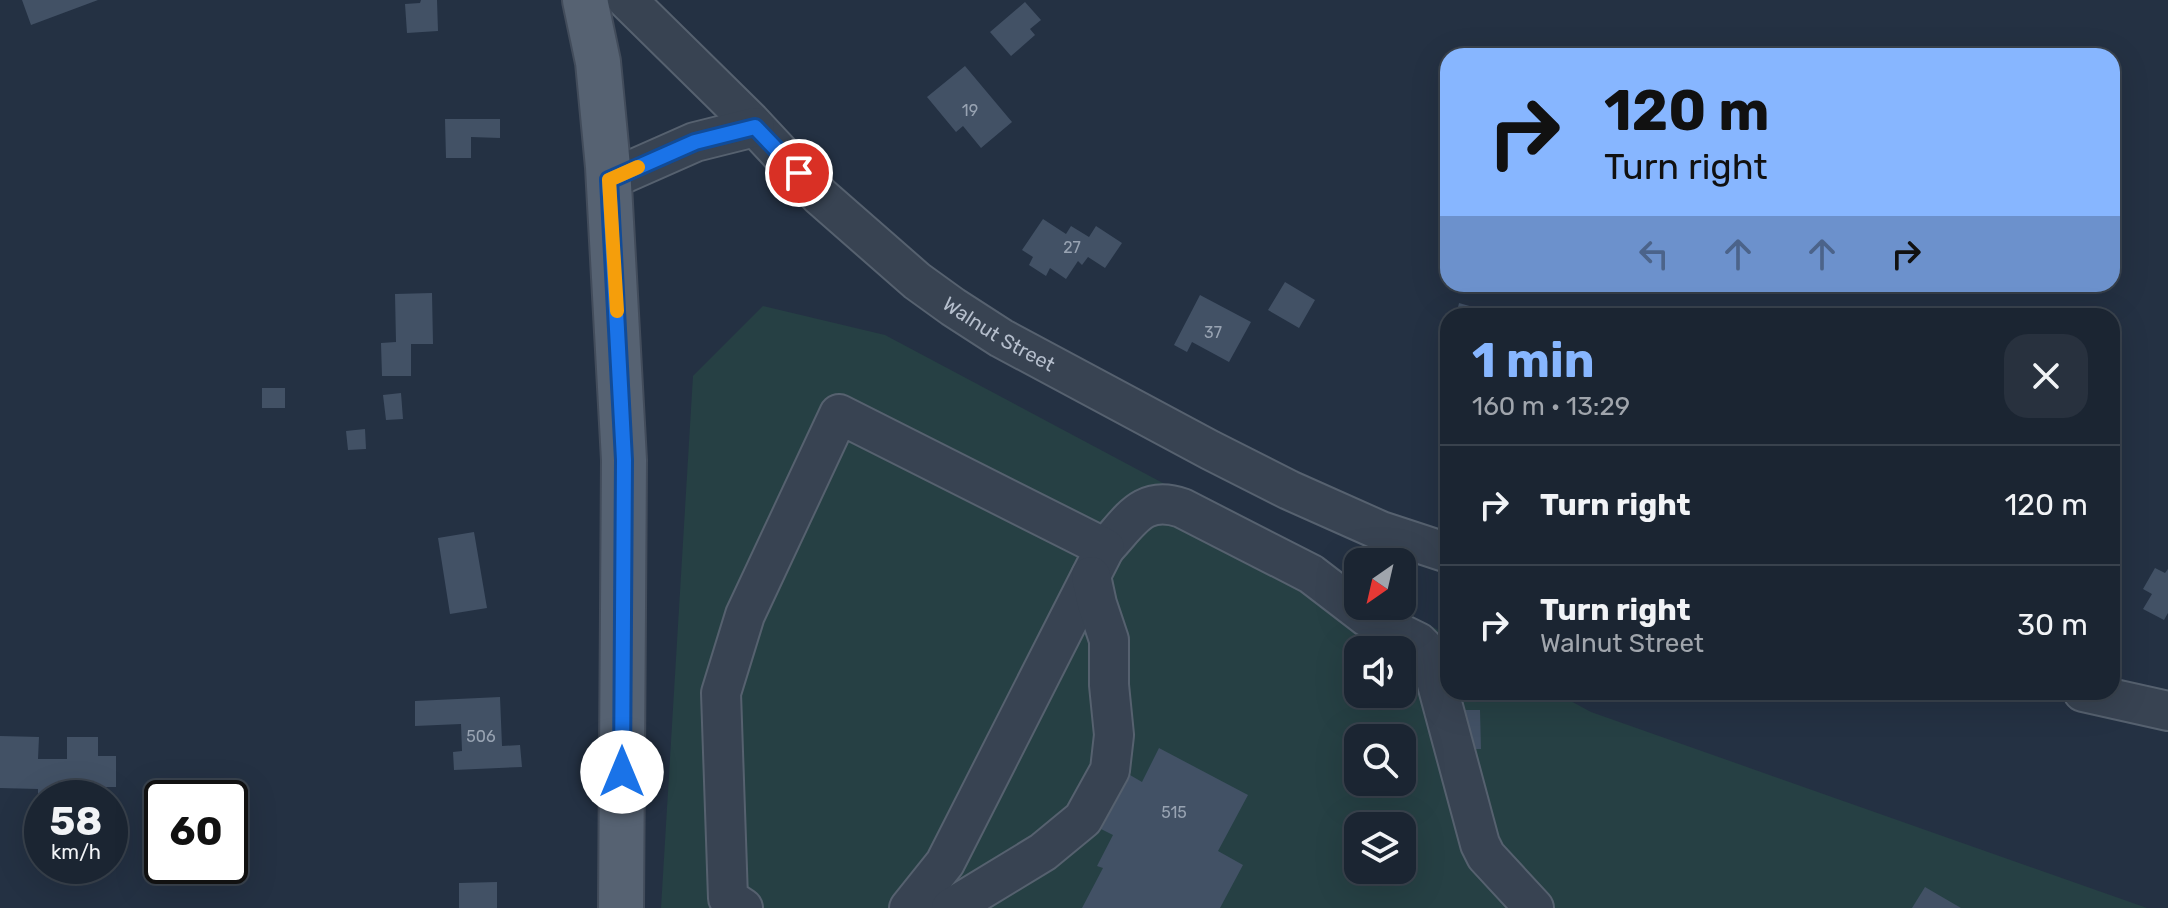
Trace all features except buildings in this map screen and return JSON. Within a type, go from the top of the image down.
[{"type":"main road","points":[[585,0],[598,62],[609,180],[624,460],[621,908]]},
{"type":"street","name":"Walnut Street","points":[[627,0],[820,196],[917,281],[953,307],[1001,338],[1289,490],[1381,531],[1440,550]]},
{"type":"street","points":[[609,180],[695,142],[755,127]]},
{"type":"street","points":[[743,908],[728,898],[721,693],[745,615],[839,414],[1098,562]]},
{"type":"street","points":[[909,908],[945,863],[1098,562],[1143,508],[1156,503],[1182,508],[1311,574],[1367,617],[1418,642],[1427,651],[1440,695]]},
{"type":"street","points":[[951,908],[1043,852],[1083,819],[1110,770],[1114,735],[1109,640],[1097,604],[1098,562]]},
{"type":"street","points":[[1441,700],[1480,844],[1486,856],[1534,908]]},
{"type":"street","points":[[2119,700],[2168,711]]},
{"type":"green space","points":[[763,306],[885,335],[1344,580],[1344,620],[1416,618],[1440,631],[1440,700],[1569,700],[1591,712],[2147,908],[661,908],[693,376]]},
{"type":"slow traffic","points":[[617,311],[609,180],[638,167]]},
{"type":"route","points":[[622,772],[624,460],[609,180],[695,142],[755,127],[799,173]]}]
